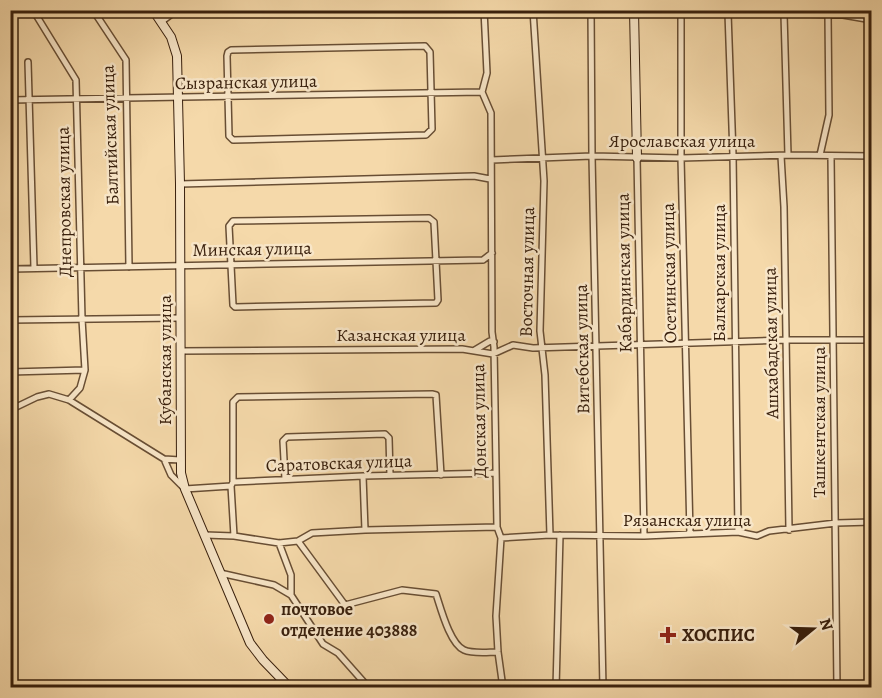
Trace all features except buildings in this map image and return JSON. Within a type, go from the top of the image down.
[{"type":"street","name":"Днепровская улица","points":[[33,10],[76,80],[78,99],[85,370],[80,388],[69,400]]},
{"type":"street","name":"Балтийская улица","points":[[93,10],[126,60],[129,267]]},
{"type":"street","name":"Кубанская улица","points":[[153,10],[176,47],[180,184],[181,473],[185,489],[250,644],[262,660],[290,687]]},
{"type":"street","points":[[161,21],[177,10]]},
{"type":"street","points":[[219,10],[227,10]]},
{"type":"street","name":"Донская улица","points":[[484,10],[487,73],[482,92],[491,113],[495,473],[497,527],[501,538],[496,616],[503,687]]},
{"type":"street","name":"Восточная улица","points":[[533,10],[543,180],[540,346],[545,375],[550,535]]},
{"type":"street","name":"Витебская улица","points":[[591,10],[603,687]]},
{"type":"street","name":"Кабардинская улица","points":[[634,10],[644,536]]},
{"type":"street","points":[[680,11],[828,15],[872,20]]},
{"type":"street","name":"Осетинская улица","points":[[680,11],[681,158],[690,534]]},
{"type":"street","name":"Балкарская улица","points":[[728,13],[733,155],[738,532]]},
{"type":"street","points":[[784,14],[788,155]]},
{"type":"street","points":[[820,155],[829,114],[828,15]]},
{"type":"street","points":[[425,46],[430,52],[431,93],[432,129],[426,135],[233,140],[229,136],[227,56],[231,50],[425,46]]},
{"type":"street","points":[[28,62],[34,268]]},
{"type":"street","name":"Сызранская улица","points":[[10,100],[482,92]]},
{"type":"street","name":"Ярославская улица","points":[[492,160],[592,156],[637,158],[733,155],[872,156]]},
{"type":"street","name":"Ашхабадская улица","points":[[781,156],[789,530]]},
{"type":"street","name":"Ташкентская улица","points":[[831,157],[837,687]]},
{"type":"street","points":[[180,184],[474,176],[490,179]]},
{"type":"street","points":[[429,218],[434,222],[435,261],[438,300],[432,305],[235,307],[231,302],[231,223],[233,221],[429,218]]},
{"type":"street","name":"Минская улица","points":[[10,269],[483,260],[492,253]]},
{"type":"street","points":[[10,320],[180,318]]},
{"type":"street","points":[[475,350],[493,340],[497,345],[506,347],[872,340]]},
{"type":"street","points":[[493,354],[506,347]]},
{"type":"street","name":"Казанская улица","points":[[180,351],[475,350],[493,354]]},
{"type":"street","points":[[10,372],[85,370]]},
{"type":"street","points":[[10,410],[49,394],[69,400],[164,459],[180,460]]},
{"type":"street","points":[[234,536],[233,402],[238,397],[436,395],[441,475]]},
{"type":"street","points":[[285,479],[283,441],[287,437],[386,434],[389,438],[390,475]]},
{"type":"street","points":[[164,459],[171,475],[185,489]]},
{"type":"street","name":"Саратовская улица","points":[[185,489],[285,479],[495,473]]},
{"type":"street","points":[[363,476],[364,530]]},
{"type":"street","name":"Рязанская улица","points":[[501,538],[738,532],[757,536],[769,531],[836,523],[872,522]]},
{"type":"street","points":[[205,535],[234,536],[279,543],[298,541],[312,533],[497,527]]},
{"type":"street","points":[[556,687],[560,535]]},
{"type":"street","points":[[298,541],[345,604],[402,591],[436,594],[445,622],[457,645],[466,651],[498,652]]},
{"type":"street","points":[[279,543],[291,575],[291,595]]},
{"type":"street","points":[[220,573],[274,585],[291,595],[323,644],[338,653],[369,687]]},
{"type":"place","name":"почтовое отделение 403888","points":[[269,619]]},
{"type":"place","name":"ХОСПИС","points":[[668,635]]}]
